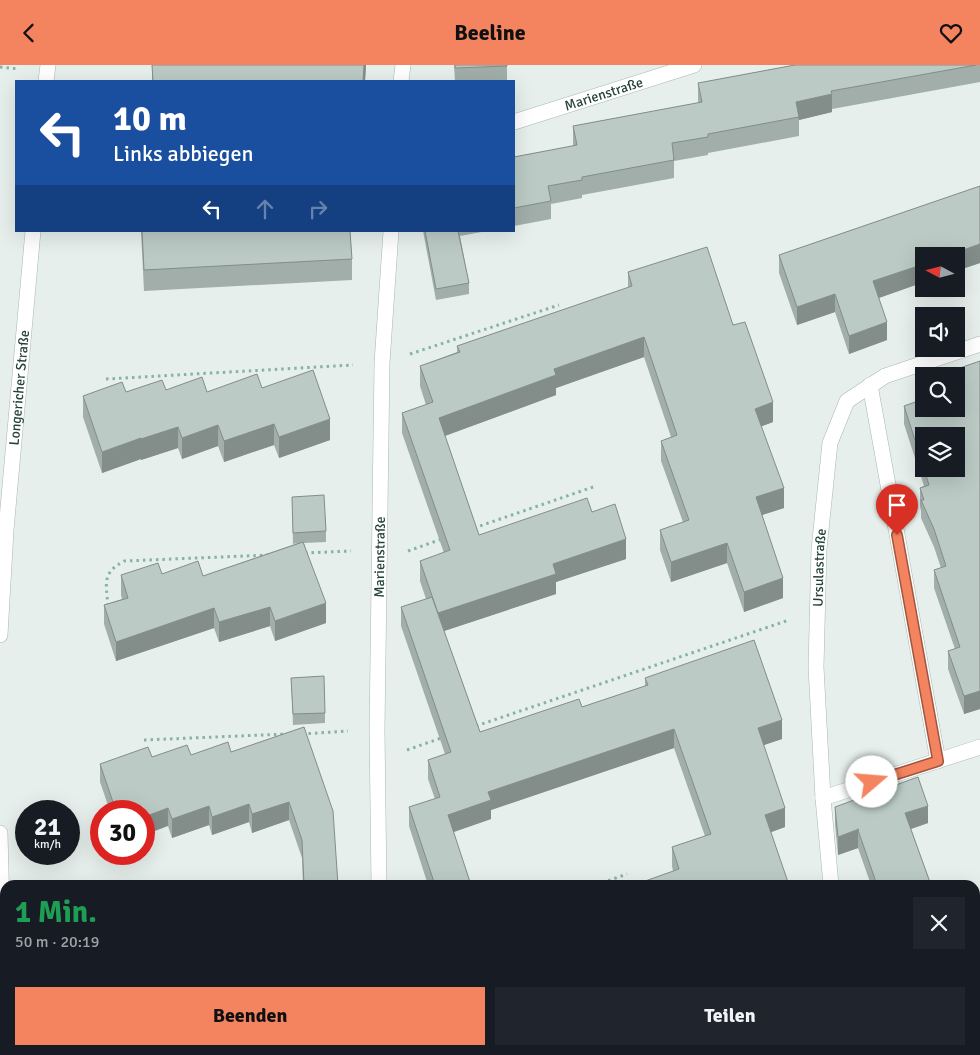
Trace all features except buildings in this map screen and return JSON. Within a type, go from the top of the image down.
[{"type":"street","points":[[46,80],[48,65]]},
{"type":"street","points":[[401,80],[403,65]]},
{"type":"street","name":"Marienstraße","points":[[515,122],[694,65]]},
{"type":"street","name":"Longericher Straße","points":[[0,635],[6,530],[33,232]]},
{"type":"street","name":"Marienstraße","points":[[379,880],[377,730],[382,363],[391,232]]},
{"type":"street","name":"Ursulastraße","points":[[831,880],[823,798],[816,667],[820,549],[830,443],[847,401],[870,385],[885,376],[980,344]]},
{"type":"street","points":[[870,385],[938,761]]},
{"type":"street","points":[[823,798],[980,747]]},
{"type":"street","points":[[0,833],[1,880]]},
{"type":"path","points":[[106,379],[382,363],[558,305]]},
{"type":"path","points":[[474,528],[596,486]]},
{"type":"path","points":[[301,553],[380,555],[445,538]]},
{"type":"path","points":[[108,607],[106,582],[112,568],[124,561],[272,555]]},
{"type":"path","points":[[471,728],[791,620],[817,618]]},
{"type":"path","points":[[300,734],[377,730]]},
{"type":"path","points":[[144,740],[290,734]]},
{"type":"path","points":[[378,759],[452,734]]},
{"type":"path","points":[[610,880],[627,874]]},
{"type":"route","points":[[872,782],[938,761],[897,535]]}]
